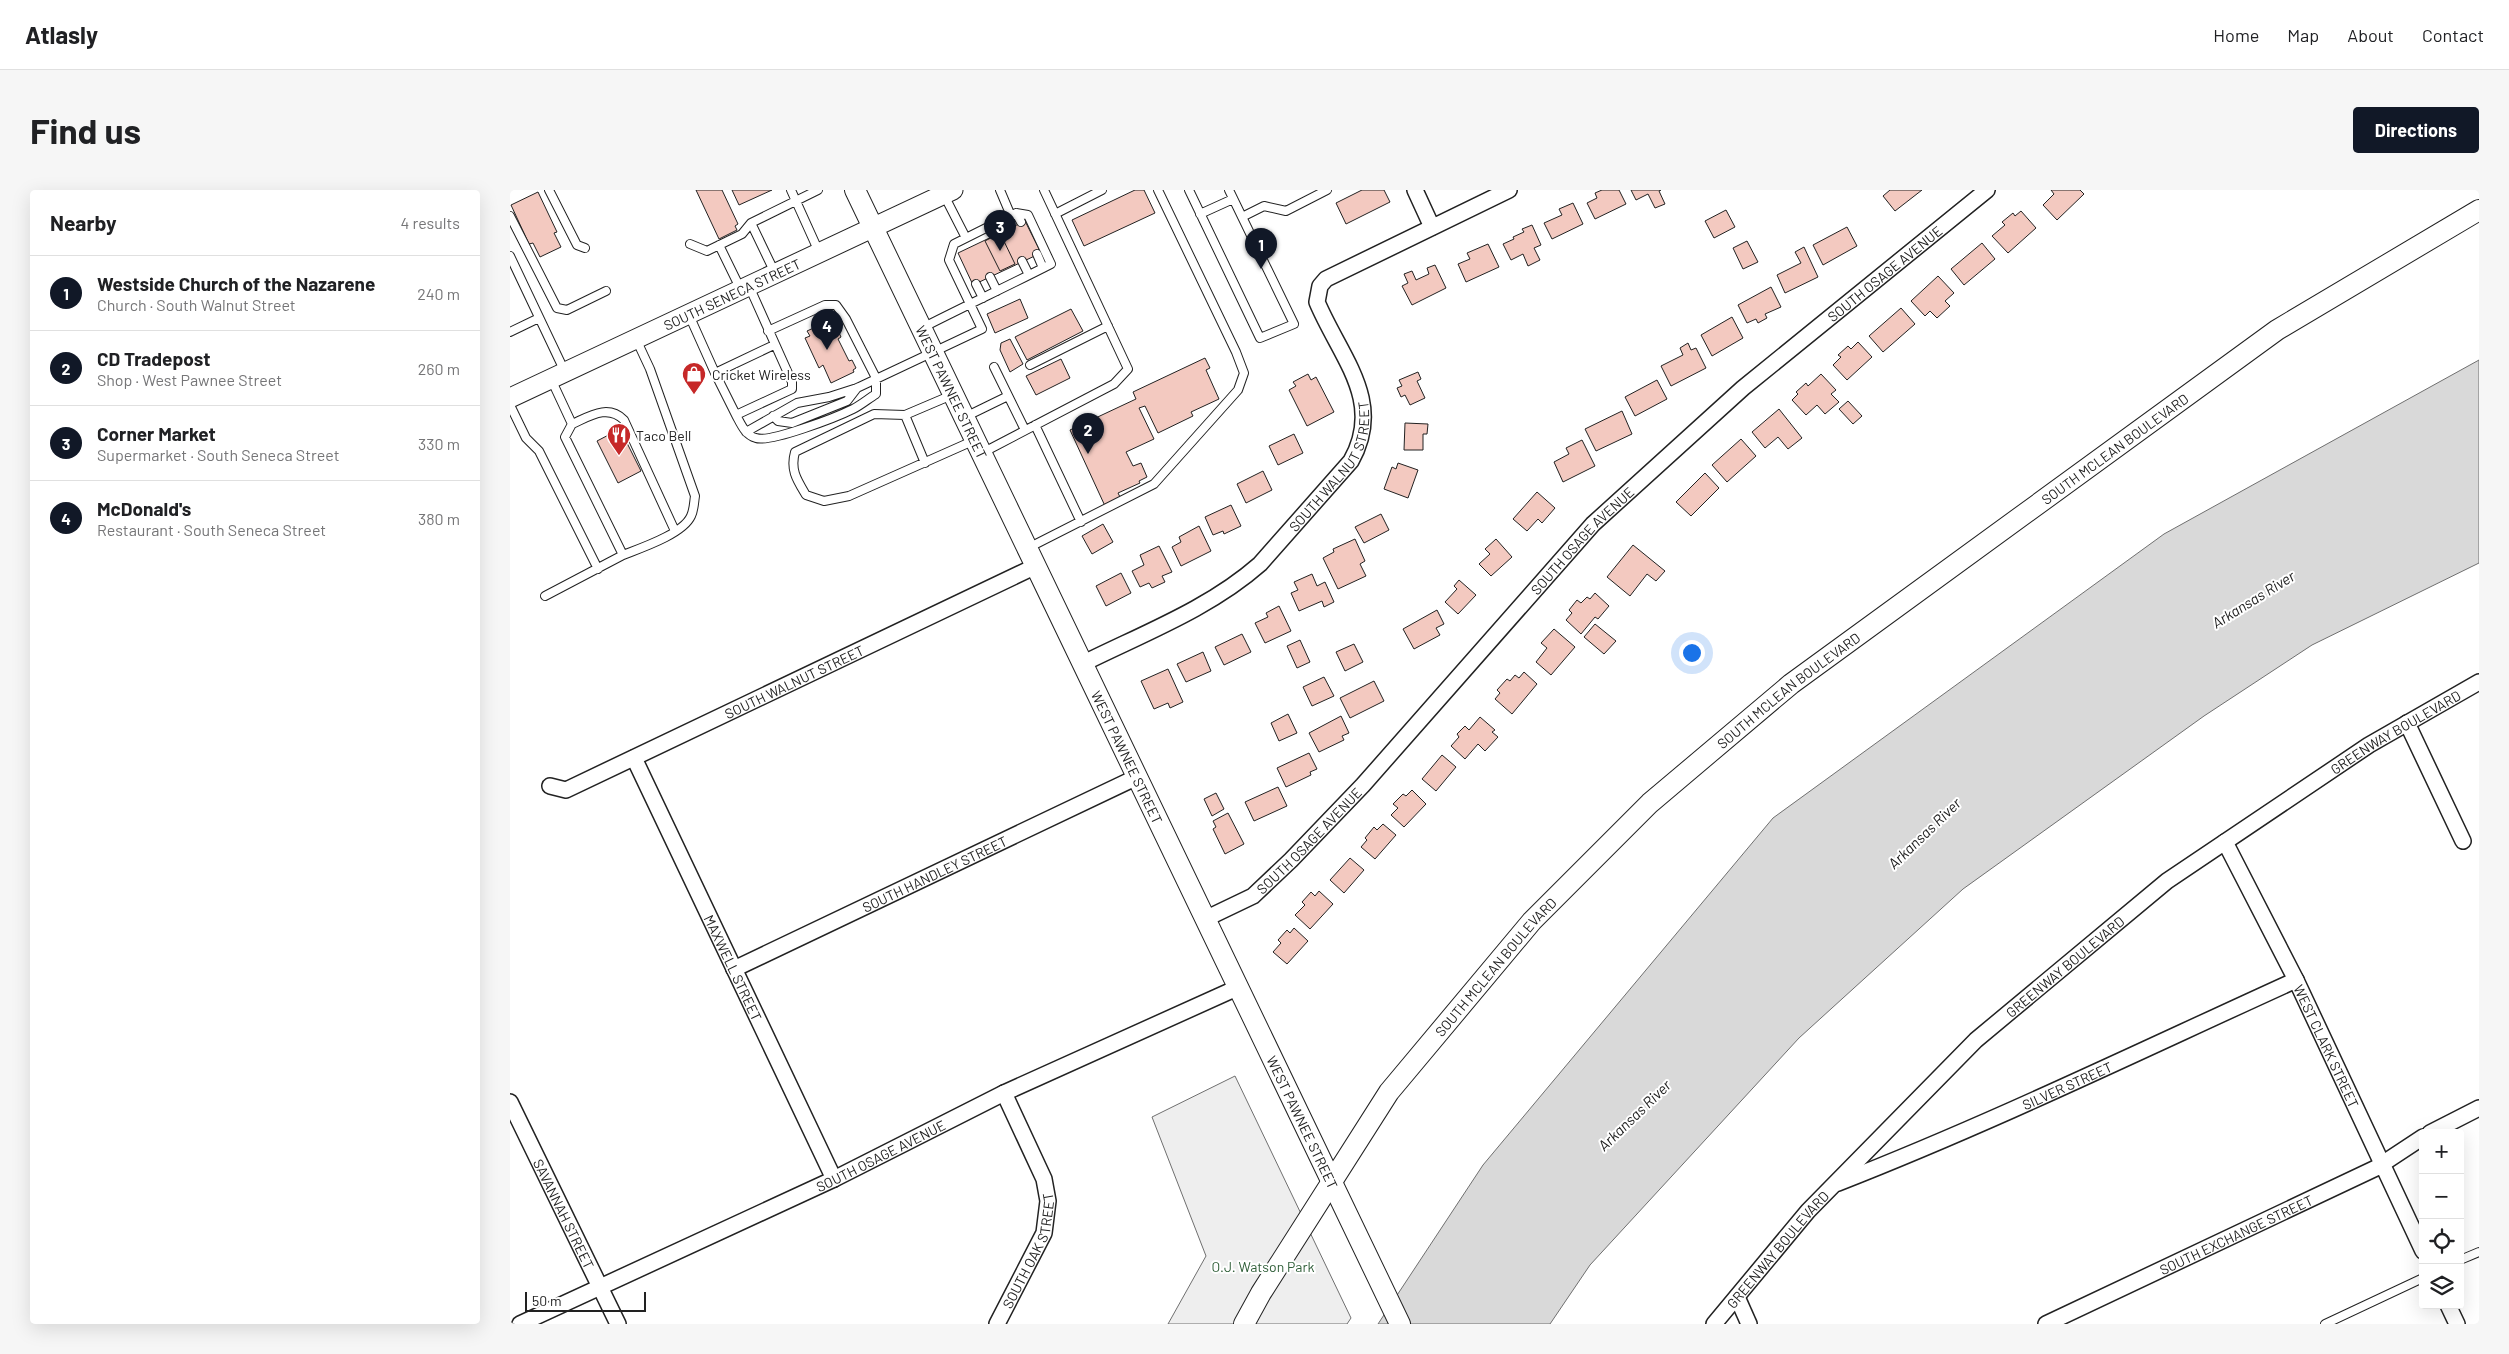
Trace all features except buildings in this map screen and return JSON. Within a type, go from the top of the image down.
[{"type":"main road","name":"WEST PAWNEE STREET","points":[[855,190],[1400,1324]]},
{"type":"main road","name":"SOUTH MCLEAN BOULEVARD","points":[[1244,1324],[1261,1293],[1389,1092],[1532,921],[1650,803],[1791,684],[2277,330],[2479,210]]},
{"type":"street","points":[[1415,190],[1432,227]]},
{"type":"street","name":"SOUTH WALNUT STREET","points":[[1082,664],[1207,602],[1246,576],[1260,564],[1351,462],[1357,451],[1364,427],[1363,400],[1317,302],[1320,286],[1326,279],[1509,190]]},
{"type":"street","name":"SOUTH SENECA STREET","points":[[510,398],[948,192]]},
{"type":"street","name":"SOUTH OSAGE AVENUE","points":[[1206,919],[1253,896],[1291,860],[1363,785],[1593,524],[1743,388],[1977,193]]},
{"type":"street","name":"SOUTH WALNUT STREET","points":[[550,786],[566,790],[1036,566]]},
{"type":"street","name":"GREENWAY BOULEVARD","points":[[1714,1324],[1808,1211],[1976,1040],[2167,881],[2369,745],[2479,682]]},
{"type":"street","points":[[2407,723],[2463,841]]},
{"type":"street","name":"MAXWELL STREET","points":[[634,758],[834,1179]]},
{"type":"street","name":"SOUTH HANDLEY STREET","points":[[734,968],[1137,777]]},
{"type":"street","name":"WEST CLARK STREET","points":[[2225,842],[2296,980],[2419,1243]]},
{"type":"street","name":"SILVER STREET","points":[[1833,1185],[1911,1154],[2014,1109],[2296,980]]},
{"type":"street","name":"SOUTH OSAGE AVENUE","points":[[520,1324],[834,1179],[1004,1093],[1239,987]]},
{"type":"street","name":"SOUTH OAK STREET","points":[[997,1324],[1044,1233],[1048,1201],[1044,1179],[1004,1093]]},
{"type":"street","name":"SAVANNAH STREET","points":[[510,1102],[618,1324]]},
{"type":"street","points":[[2438,1129],[2479,1108]]},
{"type":"street","name":"SOUTH EXCHANGE STREET","points":[[2046,1324],[2382,1164],[2419,1140]]},
{"type":"street","points":[[1736,1297],[1750,1324]]},
{"type":"street","points":[[2450,1309],[2457,1324]]},
{"type":"lane","points":[[549,190],[577,245],[585,248]]},
{"type":"lane","points":[[791,190],[820,253]]},
{"type":"lane","points":[[690,244],[707,251],[742,234],[752,223],[818,190]]},
{"type":"lane","points":[[1000,190],[1014,215],[1021,222]]},
{"type":"lane","points":[[954,394],[905,415],[874,414],[795,452],[792,463],[794,475],[806,495],[824,500],[849,496],[925,463],[1025,430],[1114,384],[1128,369],[1044,190]]},
{"type":"lane","points":[[1055,214],[1102,190]]},
{"type":"lane","points":[[1028,548],[1154,484],[1238,390],[1244,373],[1158,190]]},
{"type":"lane","points":[[1188,190],[1260,338],[1294,324],[1229,190]]},
{"type":"lane","points":[[1242,217],[1264,206],[1286,211],[1327,190]]},
{"type":"lane","points":[[948,192],[968,237],[974,245]]},
{"type":"lane","points":[[1200,214],[1233,199]]},
{"type":"lane","points":[[746,432],[797,403],[829,397],[857,388],[982,329],[970,304],[948,260],[954,244],[1014,215],[1028,215],[1051,264],[1028,275],[983,298],[970,304],[922,328]]},
{"type":"lane","points":[[510,216],[553,305],[567,310],[606,291]]},
{"type":"lane","points":[[1003,220],[1007,230]]},
{"type":"lane","points":[[752,223],[775,274]]},
{"type":"lane","points":[[956,243],[961,252]]},
{"type":"lane","points":[[719,245],[768,331],[792,382],[792,389],[736,415]]},
{"type":"lane","points":[[1037,254],[1043,268]]},
{"type":"lane","points":[[510,256],[539,318],[572,424]]},
{"type":"lane","points":[[1022,262],[1028,275]]},
{"type":"lane","points":[[990,277],[997,291]]},
{"type":"lane","points":[[976,284],[983,298]]},
{"type":"lane","points":[[688,314],[736,415],[746,432],[755,438],[763,439],[788,434],[853,409],[876,394],[876,378],[846,319],[836,305],[825,305],[768,331]]},
{"type":"lane","points":[[510,332],[539,318]]},
{"type":"lane","points":[[1030,365],[1108,326]]},
{"type":"lane","points":[[545,596],[675,531],[691,516],[695,496],[650,369],[636,339]]},
{"type":"lane","points":[[715,373],[774,345]]},
{"type":"lane","points":[[994,367],[1025,430]]},
{"type":"lane","points":[[773,416],[778,421],[792,423],[847,401],[857,388]]},
{"type":"lane","points":[[965,417],[1008,396]]},
{"type":"lane","points":[[510,404],[526,438],[539,451],[598,569]]},
{"type":"lane","points":[[623,556],[565,437],[572,424],[593,414],[607,411],[618,414],[624,420],[675,531]]},
{"type":"lane","points":[[905,415],[925,463]]},
{"type":"lane","points":[[1035,425],[1081,522]]},
{"type":"lane","points":[[2464,1258],[2479,1252]]},
{"type":"lane","points":[[2325,1324],[2419,1280]]},
{"type":"green space","name":"O.J. Watson Park","points":[[1235,1076],[1351,1318],[1347,1324],[1168,1324],[1206,1256],[1152,1117]]},
{"type":"water","name":"Arkansas River","points":[[2479,360],[2479,563],[2312,645],[2204,716],[1963,889],[1799,1038],[1590,1265],[1550,1324],[1378,1324],[1483,1165],[1773,818],[2164,534]]},
{"type":"place","name":"Corner Market","points":[[1000,251]]},
{"type":"place","name":"Westside Church of the Nazarene","points":[[1261,269]]},
{"type":"place","name":"McDonald's","points":[[827,350]]},
{"type":"place","name":"Cricket Wireless","points":[[694,395]]},
{"type":"place","name":"CD Tradepost","points":[[1088,454]]},
{"type":"place","name":"Taco Bell","points":[[619,456]]}]
